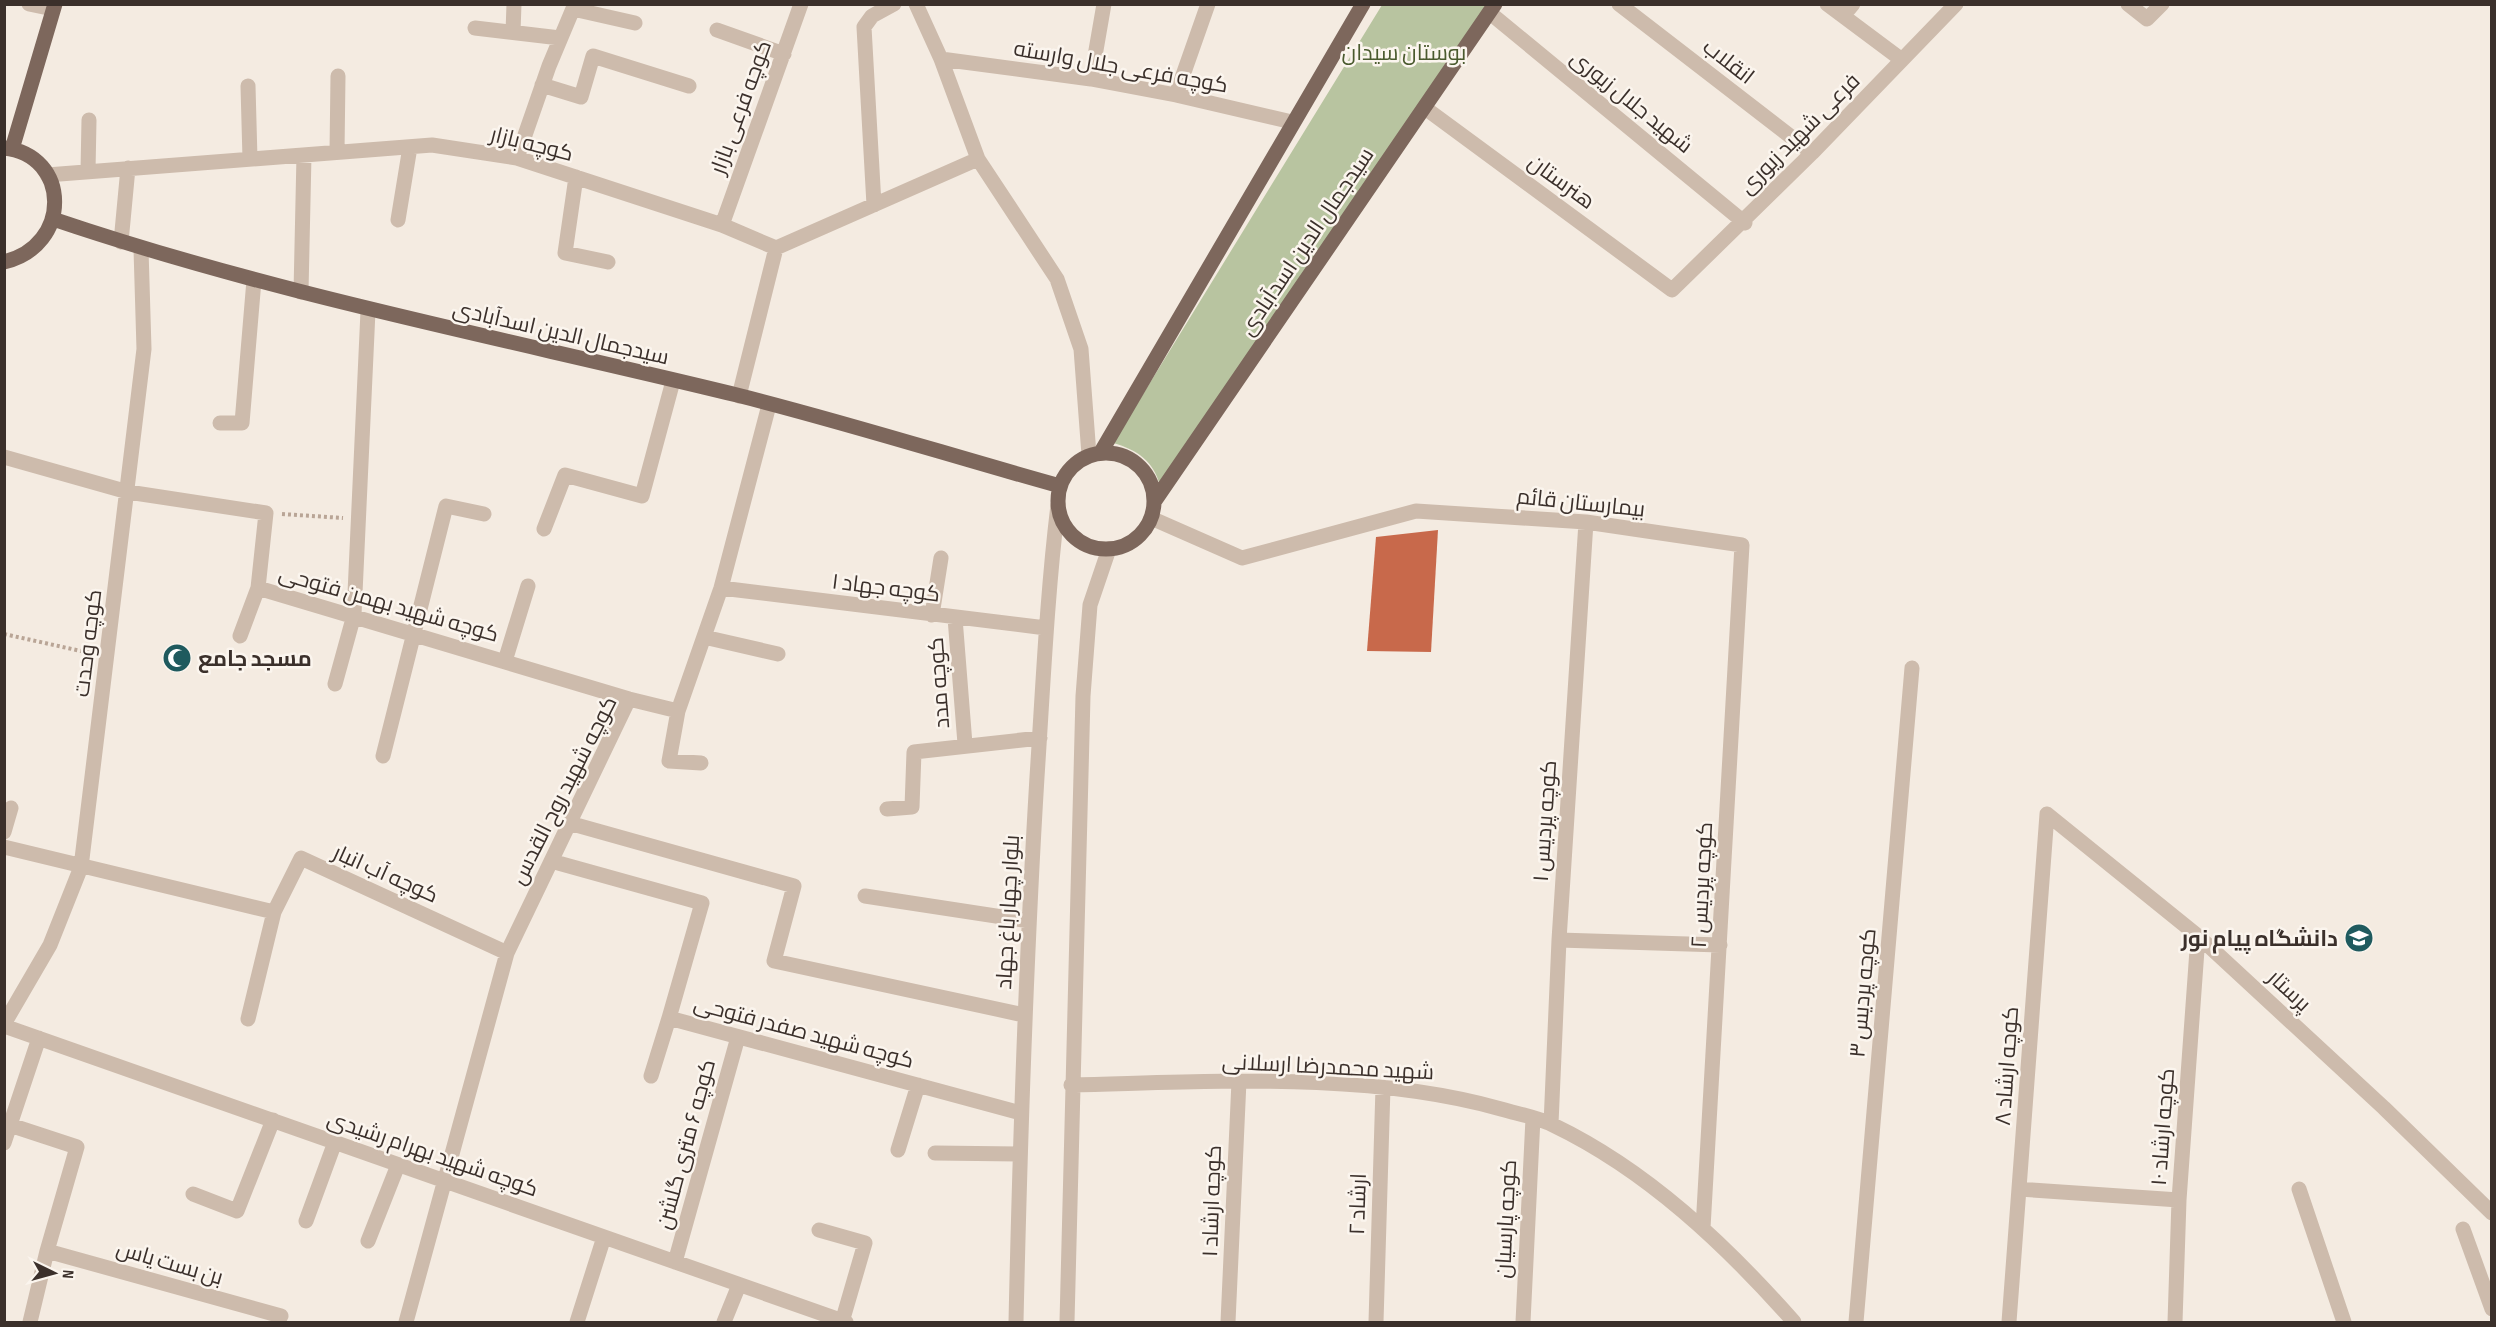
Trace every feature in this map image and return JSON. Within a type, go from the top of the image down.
[{"type":"main road","points":[[1095,454],[1117,454],[1132,460],[1144,471],[1152,486],[1154,502],[1151,518],[1135,540],[1109,549],[1094,548],[1080,542],[1065,526],[1058,505],[1059,486],[1068,470],[1095,454],[1363,4]]},
{"type":"main road","points":[[4,262],[19,258],[34,249],[46,235],[53,219],[53,188],[47,175],[38,163],[8,149],[54,7]]},
{"type":"main road","name":"سیدجمال الدین اسدآبادی","points":[[1154,502],[1492,9]]},
{"type":"main road","name":"سیدجمال الدین اسدآبادی","points":[[53,219],[141,249],[254,280],[368,310],[739,396],[1059,486]]},
{"type":"street","points":[[29,4],[54,7]]},
{"type":"street","points":[[513,32],[514,4]]},
{"type":"street","name":"کوچه فرعی بازار","points":[[722,225],[801,4]]},
{"type":"street","points":[[874,205],[864,27],[872,16],[894,4]]},
{"type":"street","points":[[916,4],[941,59],[978,159],[1057,279],[1081,349],[1095,454]]},
{"type":"street","points":[[1091,79],[1104,4]]},
{"type":"street","points":[[1176,95],[1208,4]]},
{"type":"street","name":"انقلاب","points":[[1619,4],[1812,153]]},
{"type":"street","points":[[1827,4],[1848,10],[1902,60]]},
{"type":"street","name":"فرعی شهید زیوری","points":[[1672,290],[1744,222],[1956,4]]},
{"type":"street","points":[[2128,4],[2147,19],[2162,4]]},
{"type":"street","points":[[517,158],[542,85],[574,7],[634,23]]},
{"type":"street","name":"شهید جلال زیوری","points":[[1492,9],[1744,222]]},
{"type":"street","points":[[475,28],[560,38]]},
{"type":"street","points":[[717,30],[783,54]]},
{"type":"street","points":[[542,85],[581,97],[592,56],[689,86]]},
{"type":"street","name":"کوچه فرعی جلال وارسته","points":[[941,59],[1091,79],[1176,95],[1292,122]]},
{"type":"street","points":[[337,153],[338,76]]},
{"type":"street","points":[[248,86],[250,159]]},
{"type":"street","name":"هنرستان","points":[[1425,108],[1672,290]]},
{"type":"street","points":[[88,171],[89,120]]},
{"type":"street","name":"کوچه بازار","points":[[47,175],[432,145],[517,158],[722,225],[776,248]]},
{"type":"street","points":[[398,220],[410,147]]},
{"type":"street","points":[[301,292],[304,155]]},
{"type":"street","points":[[739,396],[776,248],[978,159]]},
{"type":"street","points":[[121,242],[128,168]]},
{"type":"street","points":[[576,177],[565,253],[608,262]]},
{"type":"street","name":"کوچه وحدت","points":[[4,1025],[50,945],[81,867],[144,349],[141,249]]},
{"type":"street","points":[[220,423],[242,423],[254,280]]},
{"type":"street","points":[[335,684],[354,615],[368,310]]},
{"type":"street","points":[[544,529],[565,475],[642,496],[673,381]]},
{"type":"street","points":[[701,763],[669,760],[678,711],[721,588],[770,405]]},
{"type":"street","points":[[4,457],[128,492],[266,513]]},
{"type":"street","name":"بلوار چهار باغ جهاد","points":[[1016,1323],[1024,1015],[1046,628],[1058,505]]},
{"type":"street","points":[[383,756],[416,634],[446,506],[484,514]]},
{"type":"street","name":"بیمارستان قائم","points":[[1151,518],[1242,558],[1416,511],[1586,522],[1742,545]]},
{"type":"street","name":"کوچه شهید بهمن فتوحی","points":[[266,513],[258,588],[629,699]]},
{"type":"street","name":"کوچه پردیس ۱","points":[[1551,1124],[1559,940],[1586,522]]},
{"type":"street","name":"کوچه پردیس ۲","points":[[1703,1228],[1742,545]]},
{"type":"street","points":[[1067,1323],[1071,1085],[1083,696],[1090,605],[1109,549]]},
{"type":"street","points":[[932,615],[941,558]]},
{"type":"street","points":[[505,661],[528,586]]},
{"type":"street","points":[[240,636],[258,588]]},
{"type":"street","name":"کوچه جهاد ۱","points":[[721,588],[1046,628]]},
{"type":"street","name":"کوچه مدد","points":[[955,618],[965,744]]},
{"type":"street","points":[[704,637],[778,654]]},
{"type":"street","name":"کوچه پردیس ۳","points":[[1856,1323],[1912,668]]},
{"type":"street","name":"کوچه شهید روح القدس","points":[[406,1323],[443,1180],[507,952],[629,699],[678,711]]},
{"type":"street","points":[[887,809],[912,807],[914,752],[965,744],[1040,738]]},
{"type":"street","points":[[4,832],[11,808]]},
{"type":"street","name":"پرستار","points":[[2047,814],[2198,936],[2384,1108],[2492,1213]]},
{"type":"street","name":"کوچه ارشاد ۸","points":[[2009,1323],[2047,814]]},
{"type":"street","points":[[569,823],[794,886],[774,961],[1024,1015]]},
{"type":"street","points":[[4,847],[274,912]]},
{"type":"street","name":"کوچه آب انبار","points":[[248,1019],[274,912],[301,858],[507,952]]},
{"type":"street","name":"کوچه شهید صفدر فتوحی","points":[[551,861],[702,903],[669,1018],[1021,1113]]},
{"type":"street","points":[[865,896],[1029,921]]},
{"type":"street","name":"کوچه ارشاد ۱۰","points":[[2175,1323],[2179,1200],[2198,936]]},
{"type":"street","points":[[1559,940],[1720,945]]},
{"type":"street","points":[[651,1076],[669,1018]]},
{"type":"street","name":"کوچه شهید بهرام رشیدی","points":[[4,1025],[844,1322]]},
{"type":"street","name":"کوچه ۶ متری گلشن","points":[[675,1262],[738,1037]]},
{"type":"street","points":[[4,1143],[39,1038]]},
{"type":"street","name":"شهید محمدرضا ارسلانی","points":[[1071,1085],[1239,1081],[1383,1087],[1460,1098],[1533,1118],[1551,1124],[1614,1159],[1703,1228],[1759,1282],[1794,1323]]},
{"type":"street","name":"کوچه ارشاد ۱","points":[[1228,1323],[1239,1081]]},
{"type":"street","points":[[898,1150],[918,1085]]},
{"type":"street","name":"ارشاد ۲","points":[[1376,1323],[1383,1087]]},
{"type":"street","name":"کوچه پارسیان","points":[[1523,1323],[1533,1118]]},
{"type":"street","points":[[193,1194],[237,1211],[273,1120]]},
{"type":"street","points":[[10,1125],[77,1147],[47,1251],[30,1323]]},
{"type":"street","points":[[306,1221],[335,1142]]},
{"type":"street","points":[[934,1153],[1020,1154]]},
{"type":"street","points":[[368,1240],[398,1165]]},
{"type":"street","points":[[2019,1189],[2179,1200]]},
{"type":"street","points":[[2299,1189],[2344,1323]]},
{"type":"street","points":[[2463,1229],[2492,1309]]},
{"type":"street","points":[[819,1230],[865,1243],[844,1322]]},
{"type":"street","points":[[577,1323],[604,1237]]},
{"type":"street","name":"بن بست یاس","points":[[47,1251],[281,1316]]},
{"type":"street","points":[[724,1323],[739,1285]]},
{"type":"path","points":[[266,513],[358,519]]},
{"type":"path","points":[[4,634],[108,657]]},
{"type":"green space","name":"بوستان سیدان","points":[[1382,5],[1489,5],[1160,485],[1149,463],[1130,449],[1113,443]]},
{"type":"building","points":[[1438,530],[1431,652],[1367,651],[1376,537]]},
{"type":"place","name":"مسجد جامع","points":[[177,658]]},
{"type":"place","name":"دانشگاه پیام نور","points":[[2359,938]]}]
